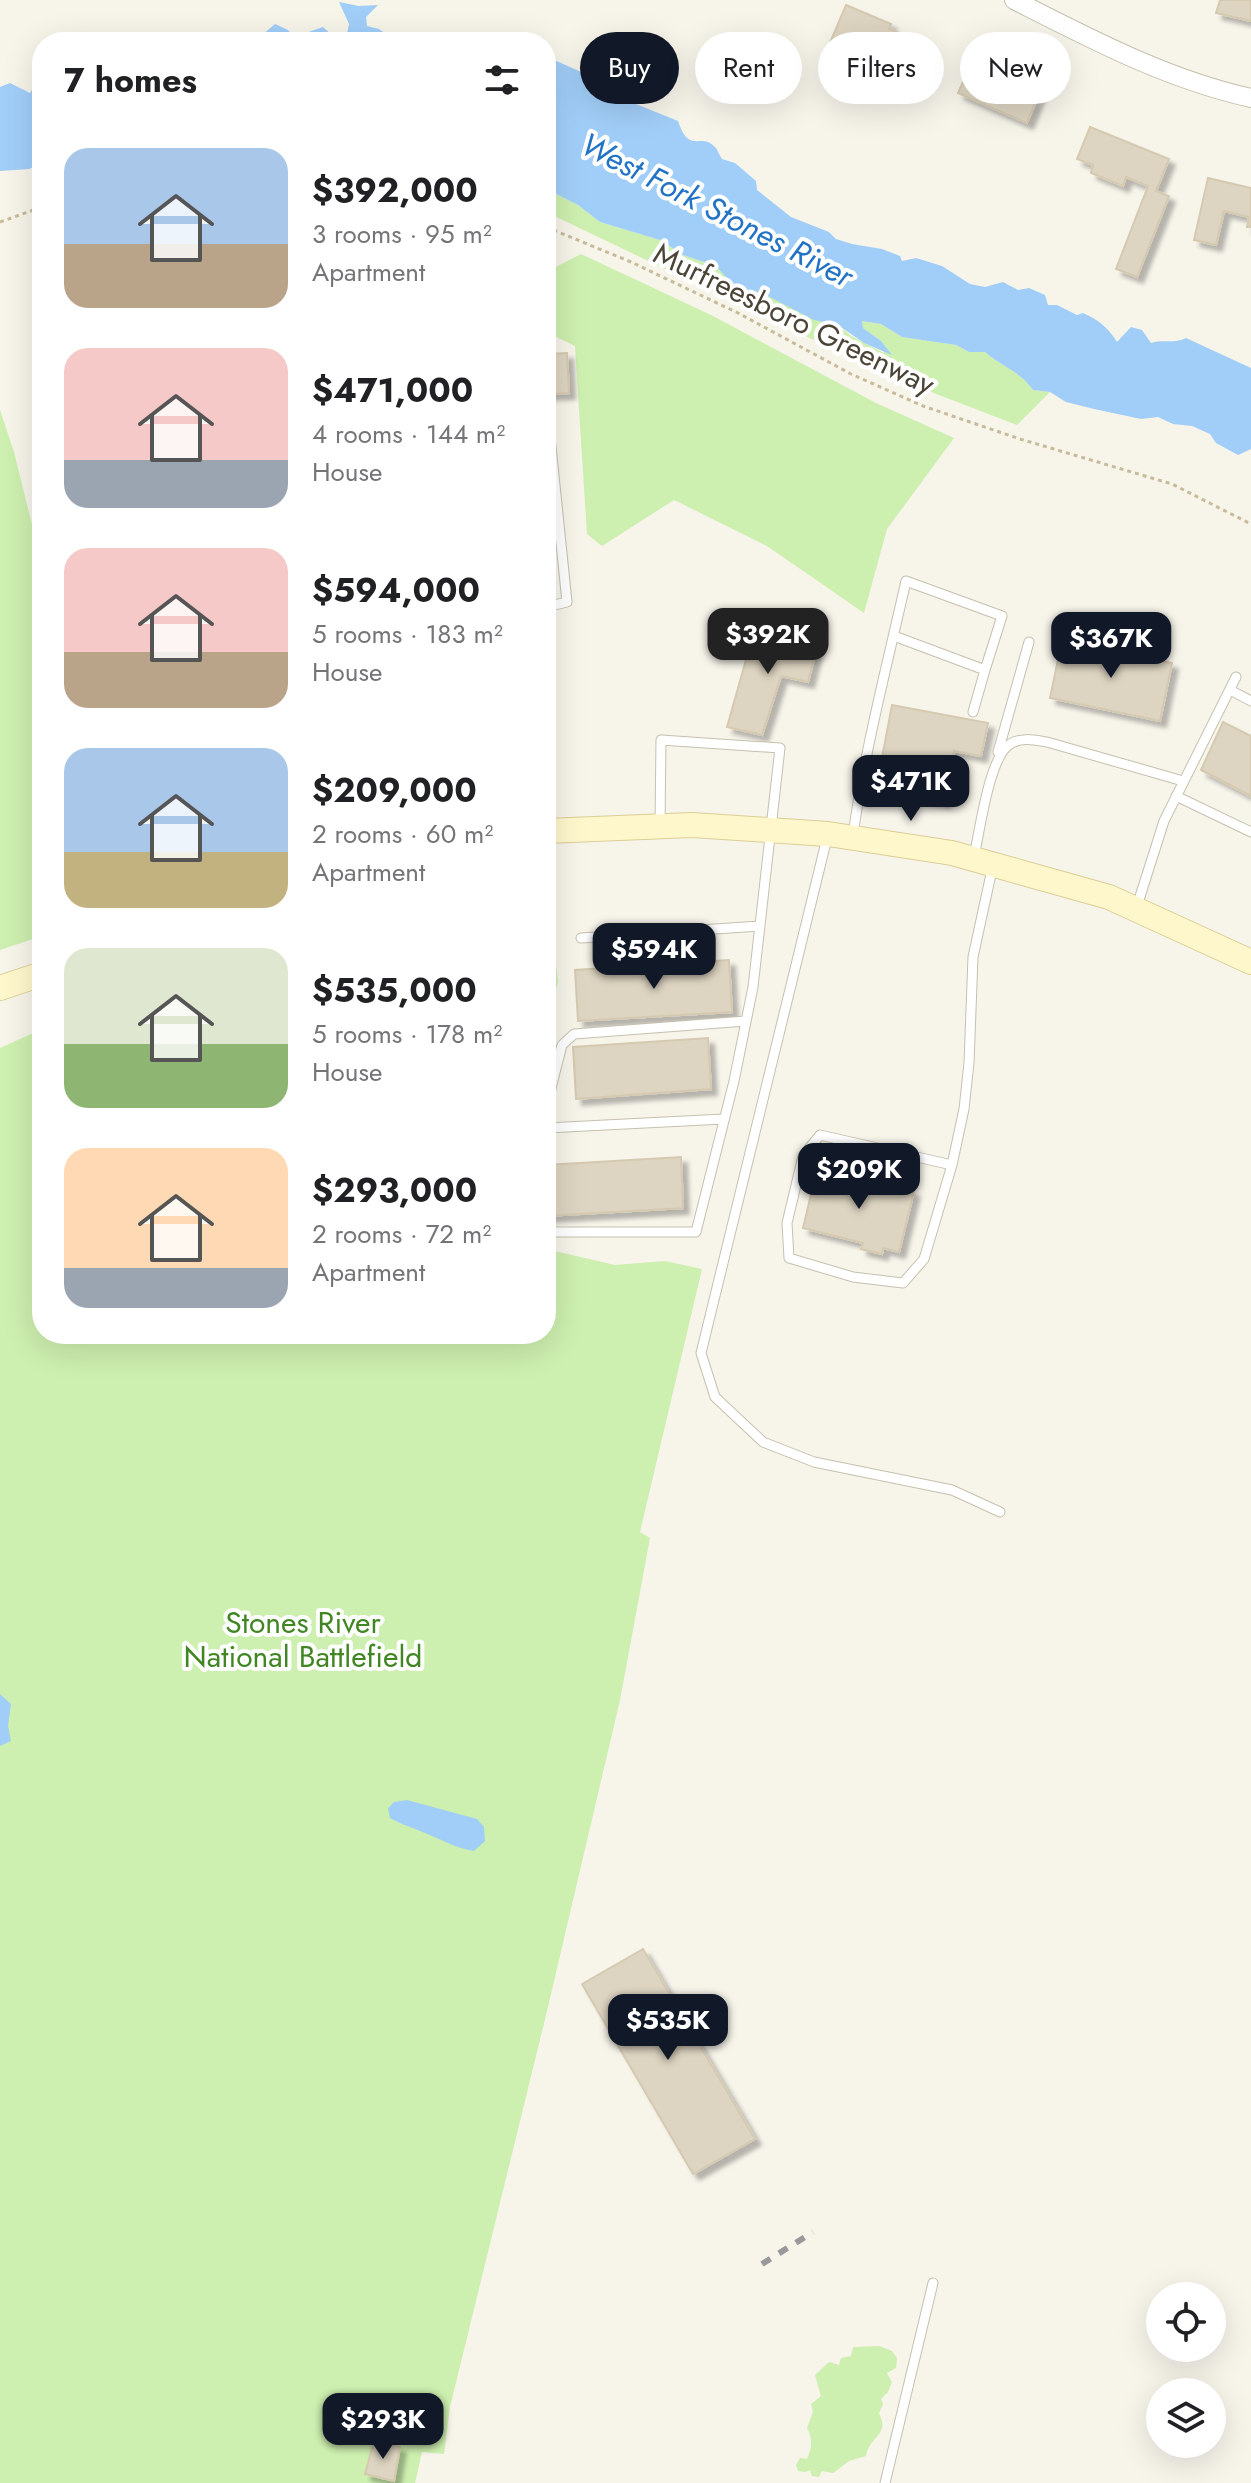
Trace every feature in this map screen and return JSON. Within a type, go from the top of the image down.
[{"type":"main road","points":[[556,831],[692,825],[840,836],[952,853],[1109,897],[1251,962]]},
{"type":"main road","points":[[0,988],[32,977]]},
{"type":"street","points":[[1014,0],[1116,53],[1214,90],[1251,98]]},
{"type":"lane","points":[[556,495],[567,602],[556,605]]},
{"type":"lane","points":[[973,712],[1002,616],[906,581],[860,783],[840,836],[701,1353],[715,1397],[763,1442],[814,1462],[952,1490],[1000,1512]]},
{"type":"lane","points":[[894,636],[985,670]]},
{"type":"lane","points":[[952,1165],[820,1135],[803,1156],[787,1223],[789,1258],[853,1277],[903,1283],[924,1259],[952,1165],[964,1109],[973,957],[996,759],[1029,642]]},
{"type":"lane","points":[[1136,910],[1164,821],[1236,677]]},
{"type":"lane","points":[[1230,690],[1251,701]]},
{"type":"lane","points":[[996,759],[1008,745],[1024,738],[1183,781]]},
{"type":"lane","points":[[556,1232],[696,1232],[753,987],[780,748],[661,740],[660,826]]},
{"type":"lane","points":[[1176,796],[1251,832]]},
{"type":"lane","points":[[581,938],[760,926]]},
{"type":"lane","points":[[556,1069],[562,1045],[574,1034],[746,1021]]},
{"type":"lane","points":[[556,1127],[724,1119]]},
{"type":"lane","points":[[885,2483],[933,2283]]},
{"type":"path","points":[[0,222],[32,211]]},
{"type":"path","name":"Murfreesboro Greenway","points":[[556,231],[631,262],[738,313],[851,374],[923,406],[1020,439],[1172,484],[1251,524]]},
{"type":"green space","points":[[556,194],[578,205],[600,222],[660,240],[683,255],[716,266],[734,286],[762,292],[814,319],[838,325],[851,336],[884,353],[881,341],[863,328],[862,321],[881,324],[902,337],[956,345],[969,352],[985,352],[1022,378],[1033,390],[1050,392],[1017,425],[887,375],[556,217]]},
{"type":"green space","points":[[581,254],[711,315],[876,403],[954,438],[887,529],[864,613],[767,546],[674,500],[602,546],[587,534],[575,346],[556,337],[556,267]]},
{"type":"green space","points":[[0,410],[32,525],[32,939],[0,950]]},
{"type":"green space","name":"Stones River National Battlefield","points":[[32,1034],[32,1344],[556,1344],[556,1251],[615,1265],[665,1261],[702,1269],[640,1532],[650,1538],[620,1700],[450,2407],[444,2454],[422,2452],[415,2483],[0,2483],[0,1048]]},
{"type":"green space","points":[[879,2346],[892,2351],[897,2358],[896,2368],[887,2373],[892,2382],[881,2399],[881,2431],[866,2456],[849,2461],[833,2473],[822,2471],[819,2477],[812,2476],[810,2470],[798,2471],[796,2465],[800,2458],[807,2459],[811,2447],[807,2428],[813,2412],[811,2404],[821,2396],[815,2375],[829,2362],[839,2365],[841,2358],[851,2356],[853,2347]]},
{"type":"water","points":[[339,2],[359,6],[378,5],[366,17],[367,26],[383,32],[347,32],[349,24]]},
{"type":"water","points":[[275,24],[290,32],[266,32]]},
{"type":"water","points":[[323,27],[328,32],[308,32]]},
{"type":"water","name":"West Fork Stones River","points":[[556,61],[580,72],[580,104],[636,104],[678,121],[687,138],[710,143],[722,159],[735,163],[756,181],[757,190],[791,217],[829,232],[836,239],[882,249],[900,256],[902,261],[916,258],[942,266],[970,284],[985,287],[1003,282],[1018,290],[1029,288],[1045,295],[1048,305],[1057,305],[1077,315],[1083,313],[1093,318],[1117,342],[1131,327],[1142,330],[1151,343],[1186,338],[1251,368],[1251,449],[1238,455],[1216,443],[1210,434],[1192,426],[1173,424],[1158,417],[1141,419],[1066,402],[1050,392],[1033,390],[1022,378],[985,352],[969,352],[956,345],[902,337],[881,324],[862,321],[863,328],[881,341],[892,355],[864,343],[838,325],[814,320],[762,293],[734,286],[716,266],[683,255],[660,240],[600,222],[578,205],[556,194]]},
{"type":"water","points":[[10,83],[30,93],[32,90],[32,168],[0,171],[0,87]]},
{"type":"water","points":[[0,1694],[11,1704],[8,1726],[11,1741],[0,1746]]},
{"type":"water","points":[[407,1800],[477,1819],[484,1827],[485,1841],[474,1851],[467,1850],[390,1818],[388,1808],[394,1802]]},
{"type":"building","points":[[1220,0],[1251,0],[1251,21],[1216,13]]},
{"type":"building","points":[[846,5],[891,24],[889,29],[896,32],[835,32]]},
{"type":"building","points":[[983,104],[1035,104],[1027,123]]},
{"type":"building","points":[[1090,127],[1169,159],[1156,191],[1169,196],[1137,277],[1116,269],[1148,186],[1126,177],[1123,186],[1091,173],[1093,165],[1077,159]]},
{"type":"building","points":[[1208,178],[1251,188],[1251,227],[1247,227],[1249,217],[1224,211],[1216,245],[1194,240]]},
{"type":"building","points":[[567,353],[569,393],[556,394],[556,354]]},
{"type":"building","points":[[755,628],[818,643],[808,682],[781,676],[762,735],[727,727]]},
{"type":"building","points":[[1062,640],[1172,663],[1160,721],[1050,698]]},
{"type":"building","points":[[892,705],[988,723],[981,756],[954,751],[944,802],[876,789]]},
{"type":"building","points":[[1223,722],[1251,736],[1251,796],[1201,770]]},
{"type":"building","points":[[729,960],[732,1012],[578,1021],[575,970]]},
{"type":"building","points":[[708,1038],[711,1089],[576,1099],[573,1047]]},
{"type":"building","points":[[681,1157],[683,1208],[556,1215],[556,1164]]},
{"type":"building","points":[[817,1169],[914,1191],[899,1252],[883,1248],[882,1254],[861,1249],[863,1243],[803,1228]]},
{"type":"building","points":[[643,1949],[755,2139],[693,2174],[582,1984]]},
{"type":"building","points":[[374,2441],[400,2447],[394,2481],[365,2474]]},
{"type":"railway","points":[[762,2264],[813,2232]]}]
